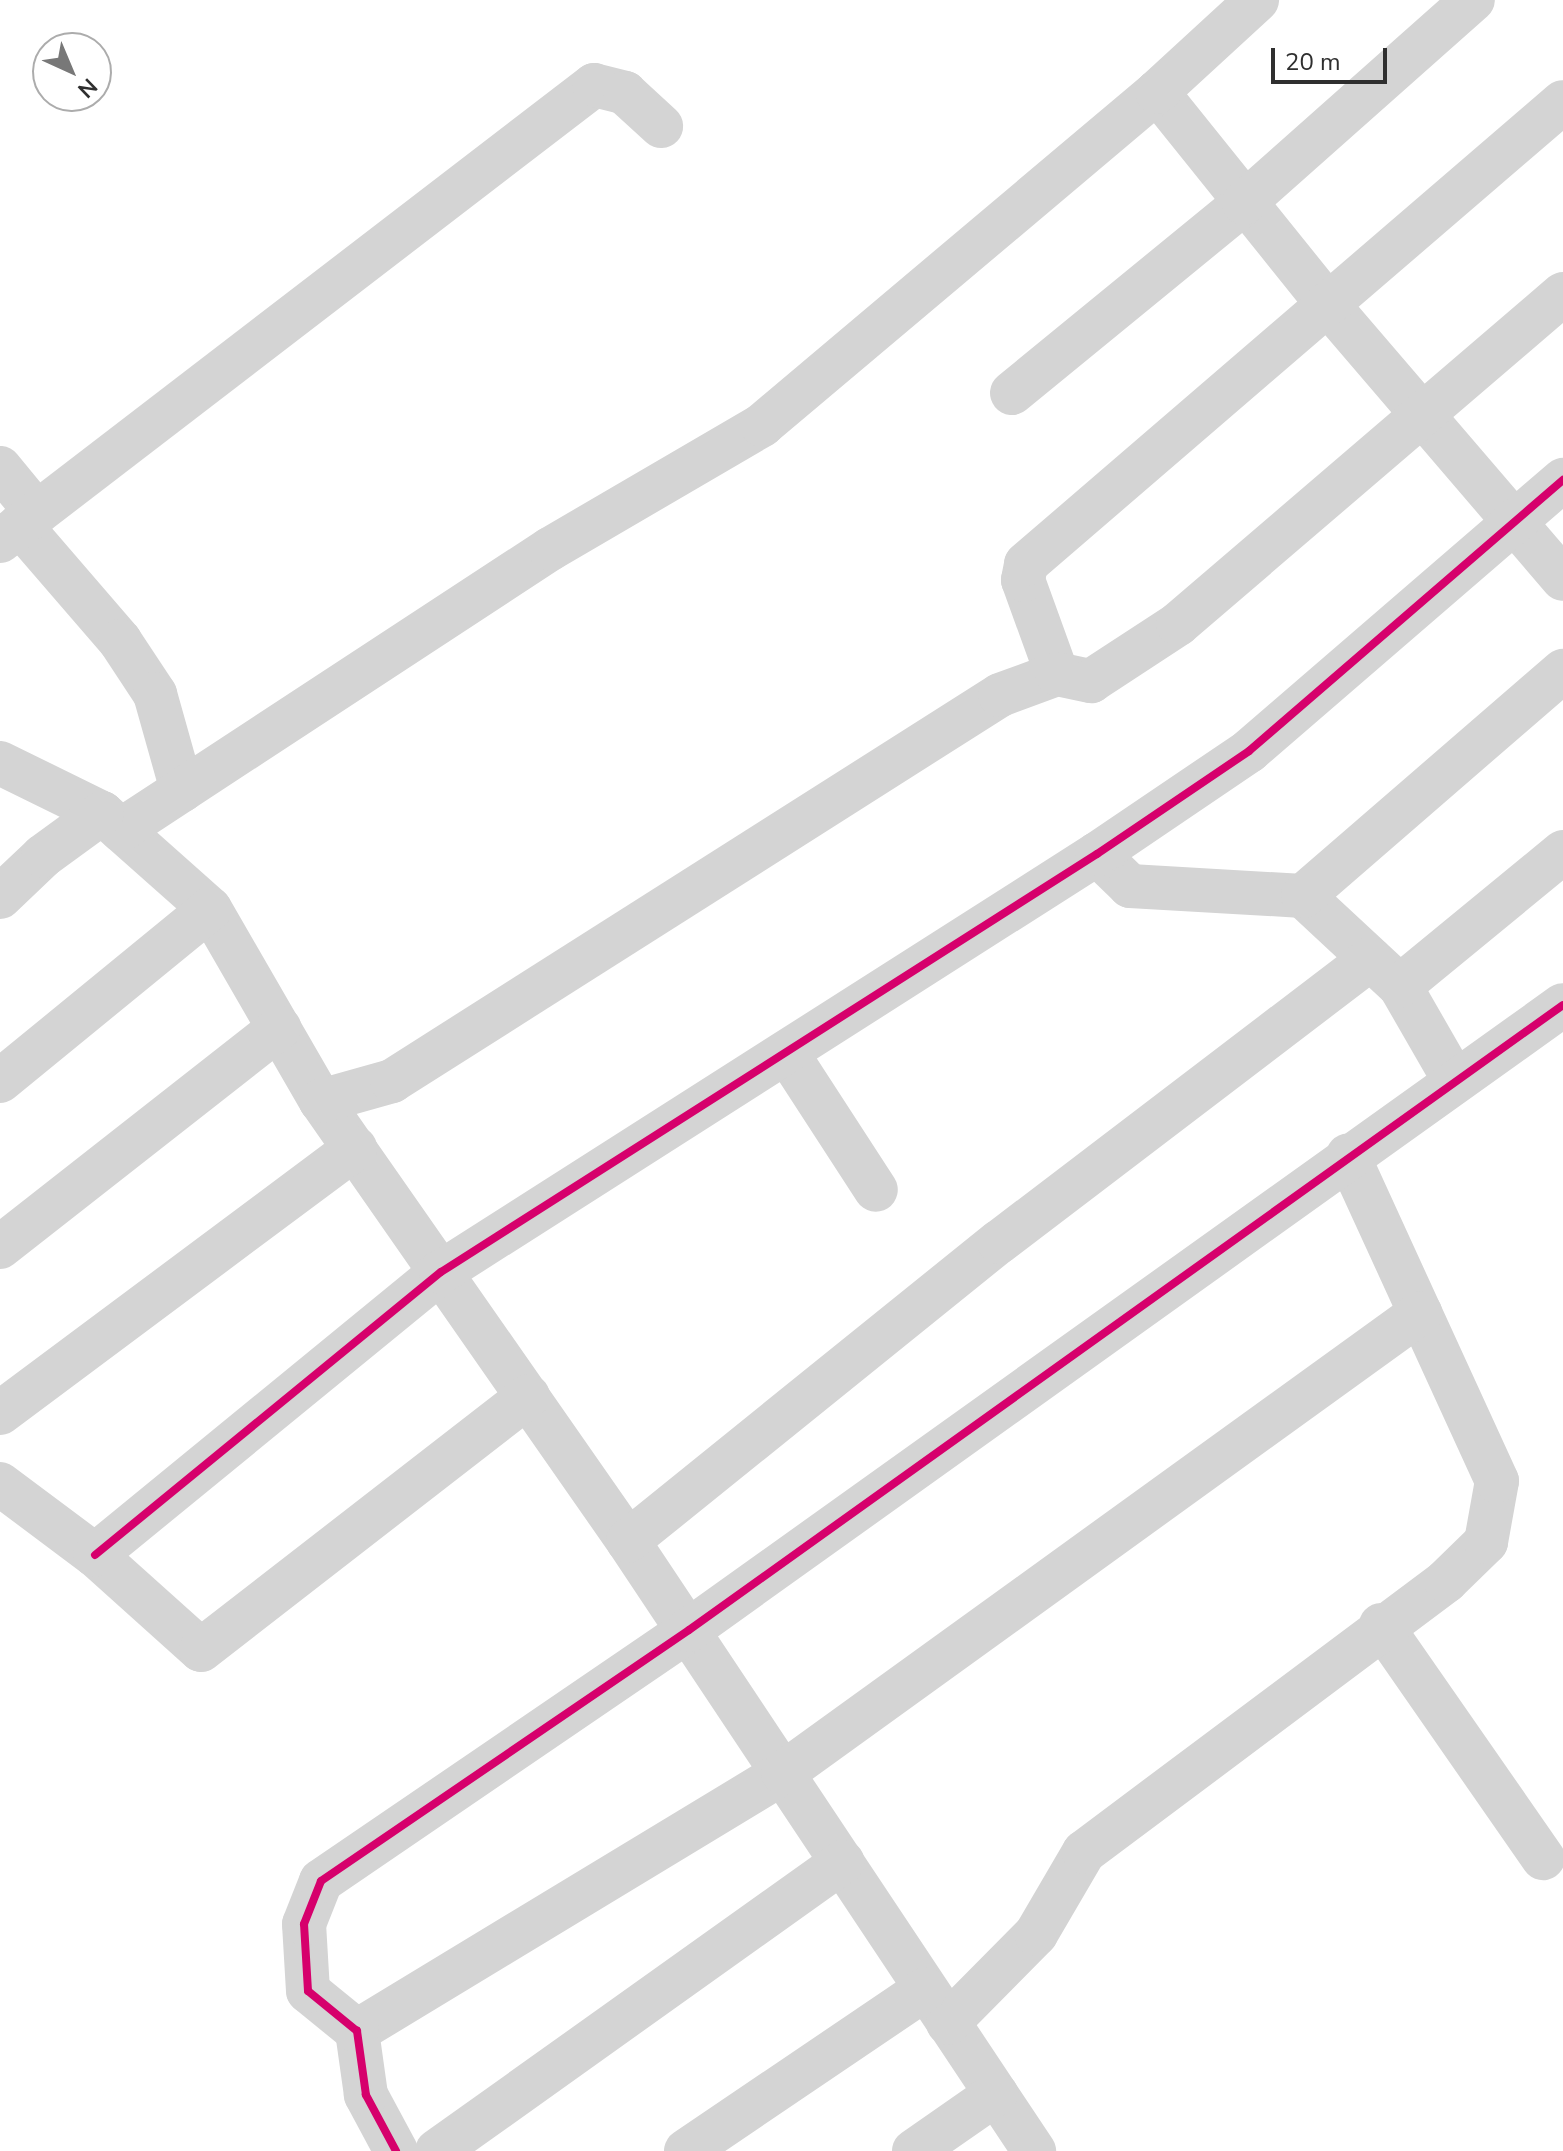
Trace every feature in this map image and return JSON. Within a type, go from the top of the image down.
[{"type":"street","points":[[0,897],[43,856],[182,790],[550,549],[762,425],[1157,92],[1257,0]]},
{"type":"street","points":[[1012,393],[1244,203],[1473,0]]},
{"type":"street","points":[[19,526],[594,85],[625,93],[661,126]]},
{"type":"street","points":[[1157,92],[1330,307],[1563,579]]},
{"type":"street","points":[[1057,674],[1023,580],[1026,564],[1330,307],[1563,102]]},
{"type":"street","points":[[321,1101],[392,1081],[1000,695],[1057,674],[1091,681],[1178,624],[1424,417],[1563,294]]},
{"type":"street","points":[[0,468],[19,526],[120,641],[148,681],[182,790]]},
{"type":"street","points":[[95,1555],[441,1272],[1097,854],[1249,751],[1563,480]]},
{"type":"street","points":[[1303,896],[1563,671]]},
{"type":"street","points":[[0,763],[111,822],[210,909],[321,1101],[689,1630],[1034,2151]]},
{"type":"street","points":[[628,1541],[999,1242],[1563,852]]},
{"type":"street","points":[[1097,854],[1130,886],[1303,896],[1386,972],[1454,1080]]},
{"type":"street","points":[[0,1081],[210,909]]},
{"type":"street","points":[[396,2151],[366,2095],[357,2031],[308,1991],[304,1924],[321,1881],[689,1630],[1563,1005]]},
{"type":"street","points":[[0,1247],[279,1028]]},
{"type":"street","points":[[787,1053],[876,1190]]},
{"type":"street","points":[[0,1413],[355,1148]]},
{"type":"street","points":[[686,2151],[936,2006],[1036,1934],[1084,1852],[1381,1625],[1446,1581],[1486,1542],[1497,1481],[1348,1156]]},
{"type":"street","points":[[357,2031],[783,1773],[1420,1313]]},
{"type":"street","points":[[0,1484],[95,1555],[201,1650],[528,1396]]},
{"type":"street","points":[[1381,1625],[1543,1858]]},
{"type":"street","points":[[437,2151],[842,1862]]},
{"type":"street","points":[[914,2151],[996,2094]]},
{"type":"cycle path","points":[[95,1555],[441,1272],[1097,854],[1249,751],[1563,480]]},
{"type":"cycle path","points":[[396,2151],[366,2095],[357,2031],[308,1991],[304,1924],[321,1881],[689,1630],[1563,1005]]}]
